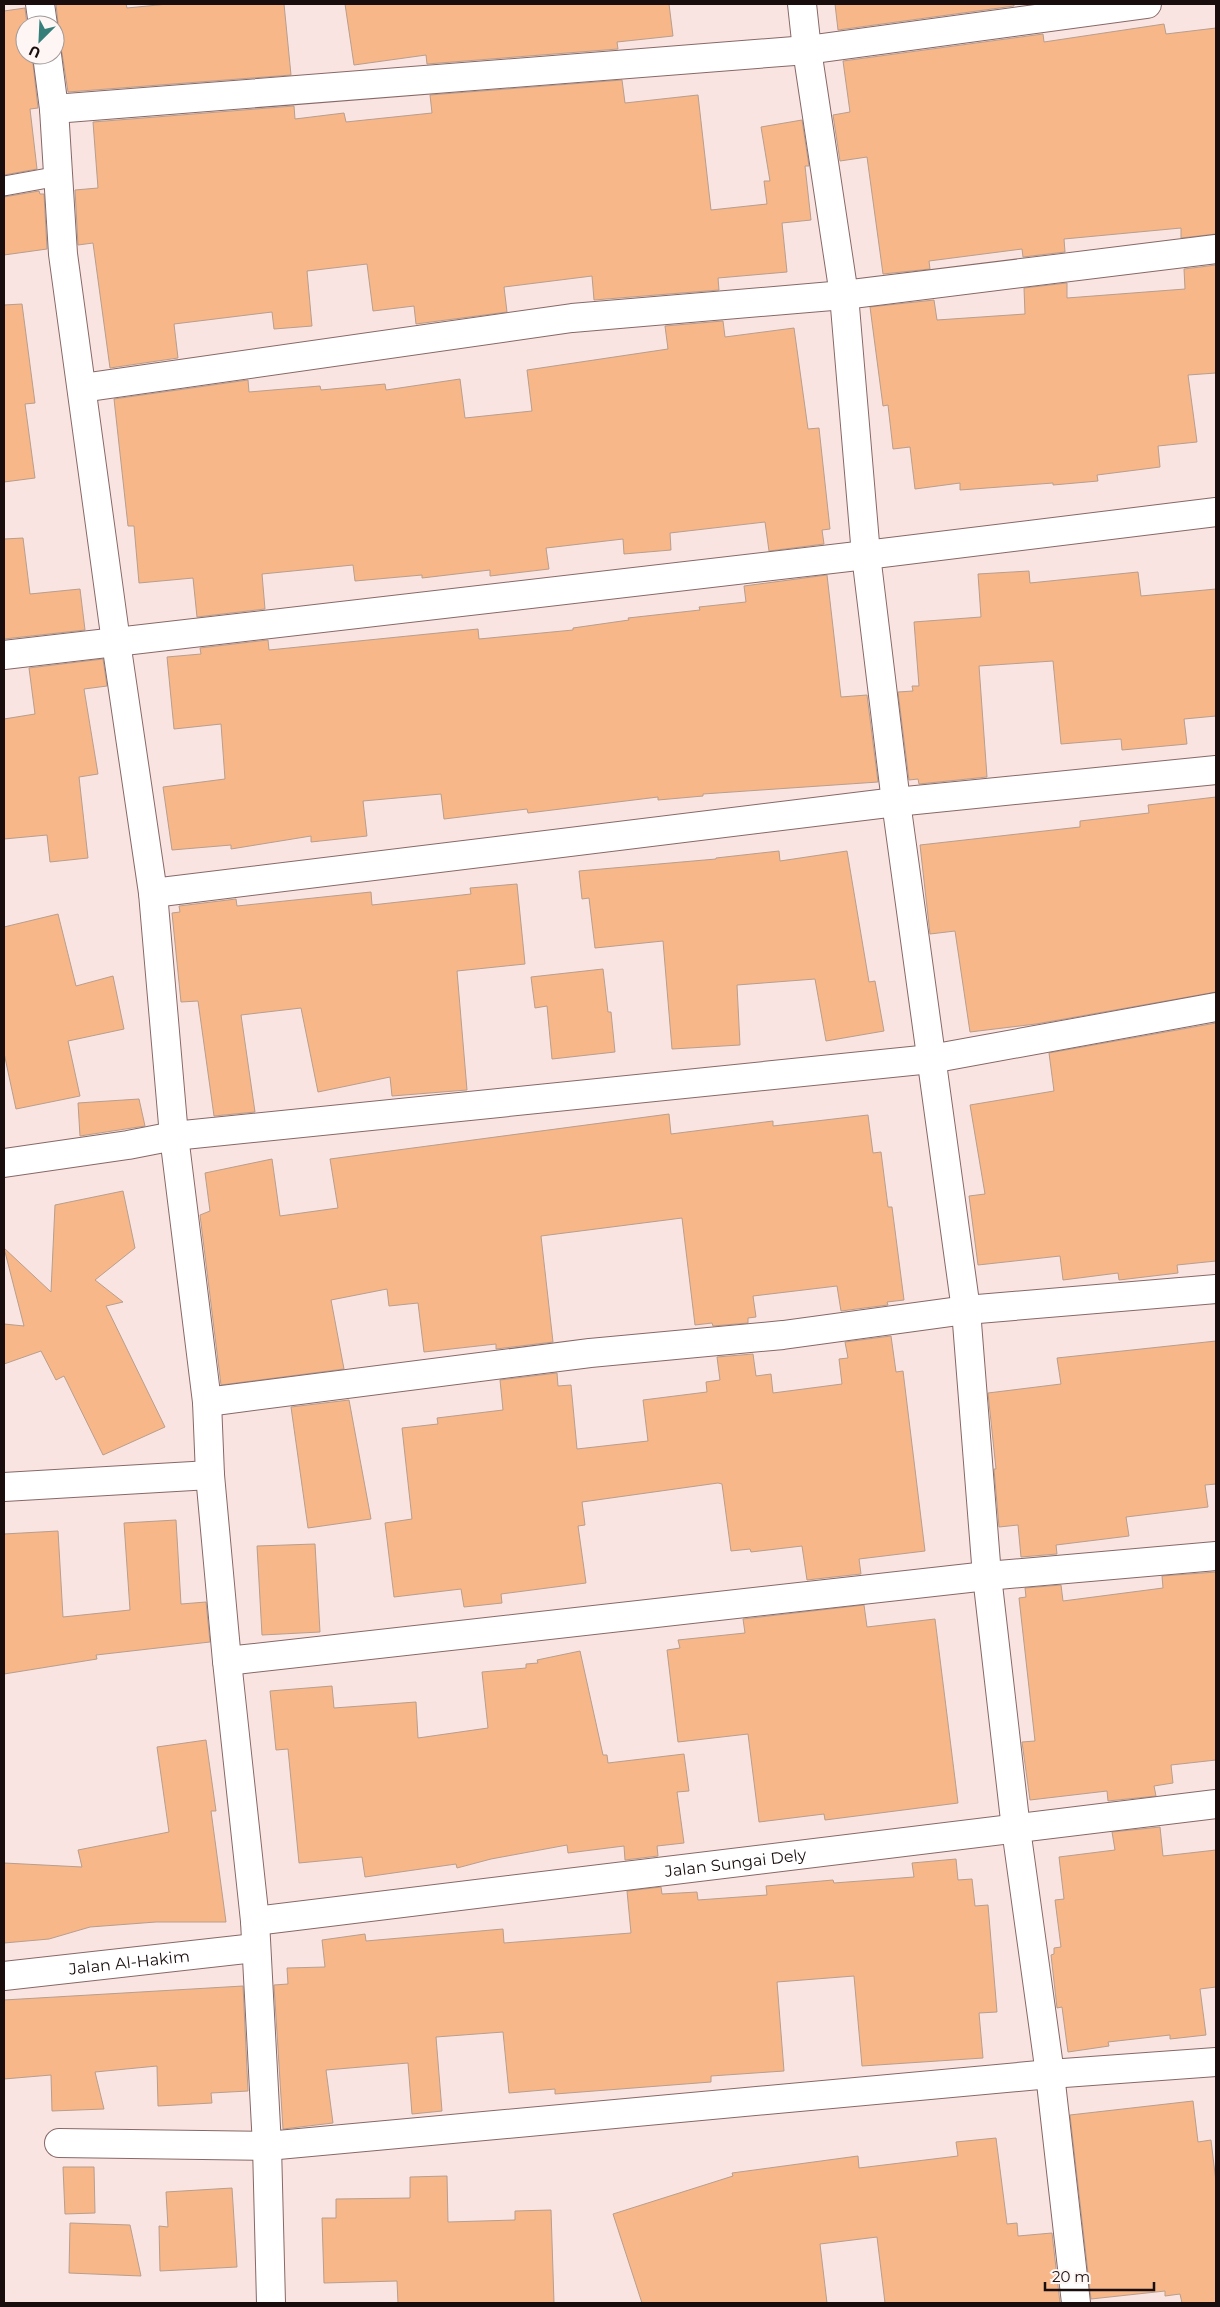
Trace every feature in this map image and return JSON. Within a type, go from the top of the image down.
[{"type":"street","points":[[802,4],[807,50],[844,296],[866,556],[896,802],[966,1310],[987,1576],[1016,1829],[1050,2074],[1076,2303]]},
{"type":"street","points":[[54,110],[807,50],[1148,4]]},
{"type":"street","points":[[48,65],[54,110],[63,254],[116,642],[153,893],[174,1136],[207,1402],[210,1475],[227,1661],[255,1921],[267,2146],[271,2303]]},
{"type":"street","points":[[82,388],[572,318],[844,296],[1216,249]]},
{"type":"street","points":[[4,655],[866,556],[1216,512]]},
{"type":"street","points":[[153,893],[896,802],[1216,770]]},
{"type":"street","points":[[4,1163],[128,1145],[174,1136],[930,1059],[1216,1007]]},
{"type":"street","points":[[207,1402],[590,1353],[783,1335],[966,1310],[1216,1289]]},
{"type":"street","points":[[4,1487],[210,1475]]},
{"type":"street","points":[[227,1661],[987,1576],[1216,1556]]},
{"type":"street","name":"Jalan Sungai Dely","points":[[255,1921],[1216,1804]]},
{"type":"street","name":"Jalan Al-Hakim","points":[[4,1976],[255,1948]]},
{"type":"street","points":[[59,2143],[267,2146],[1050,2074],[1216,2062]]},
{"type":"lane","points":[[4,186],[59,176]]},
{"type":"building","points":[[56,4],[126,4],[127,8],[168,4],[284,4],[291,75],[68,92],[64,65],[65,15],[57,15]]},
{"type":"building","points":[[345,4],[669,4],[673,36],[617,42],[618,49],[427,64],[426,55],[354,65]]},
{"type":"building","points":[[835,4],[1014,4],[1014,6],[838,30]]},
{"type":"building","points":[[25,8],[26,15],[15,15],[15,65],[33,65],[38,108],[30,109],[37,169],[4,175],[4,11]]},
{"type":"building","points":[[1164,24],[1166,34],[1216,28],[1216,234],[1181,238],[1181,228],[1064,239],[1065,252],[1023,257],[1022,249],[929,261],[930,269],[883,274],[867,157],[840,161],[833,115],[850,112],[843,61],[1043,34],[1044,42]]},
{"type":"building","points":[[622,80],[625,103],[698,95],[711,210],[767,204],[764,181],[770,181],[761,127],[802,120],[809,166],[805,166],[811,220],[782,223],[787,272],[718,278],[719,290],[594,300],[592,276],[504,287],[507,312],[416,324],[414,306],[373,311],[367,264],[307,271],[312,326],[274,329],[272,312],[174,324],[178,358],[110,368],[93,243],[78,245],[75,190],[98,188],[93,122],[294,106],[295,119],[344,113],[346,122],[432,113],[430,95]]},
{"type":"building","points":[[39,191],[40,194],[44,194],[47,249],[4,255],[4,197]]},
{"type":"building","points":[[1216,265],[1216,373],[1188,375],[1197,442],[1158,446],[1160,467],[1097,475],[1098,481],[960,490],[960,483],[915,489],[910,447],[893,449],[888,405],[883,406],[870,307],[934,300],[937,320],[1025,314],[1024,288],[1067,283],[1067,298],[1185,289],[1184,269]]},
{"type":"building","points":[[22,304],[35,403],[25,404],[35,478],[4,482],[4,305]]},
{"type":"building","points":[[723,321],[725,337],[794,328],[808,429],[819,428],[830,529],[822,530],[824,544],[769,551],[765,522],[670,533],[671,550],[624,554],[623,539],[546,548],[549,569],[490,576],[490,570],[422,578],[422,575],[355,581],[353,565],[262,574],[265,609],[197,617],[193,578],[139,583],[134,526],[128,526],[114,399],[248,380],[249,392],[320,386],[321,390],[385,384],[386,390],[460,379],[465,418],[532,411],[527,370],[668,349],[665,326]]},
{"type":"building","points":[[23,538],[30,594],[80,589],[85,630],[4,639],[4,539]]},
{"type":"building","points":[[1029,571],[1030,583],[1138,572],[1141,596],[1216,589],[1216,716],[1184,719],[1187,744],[1122,750],[1121,739],[1061,744],[1053,661],[979,666],[987,777],[919,784],[918,779],[909,780],[898,692],[913,691],[912,686],[919,686],[914,622],[981,617],[978,574]]},
{"type":"building","points":[[827,575],[841,697],[867,695],[878,782],[703,794],[703,796],[658,800],[658,797],[528,813],[527,809],[444,819],[441,794],[363,801],[367,836],[311,842],[311,836],[231,849],[231,845],[172,850],[163,787],[225,779],[221,724],[174,729],[167,657],[201,654],[200,648],[268,640],[269,650],[478,629],[479,639],[573,630],[573,628],[629,620],[628,618],[700,610],[699,607],[746,602],[744,586]]},
{"type":"building","points":[[103,659],[107,686],[84,689],[98,774],[79,777],[88,858],[50,862],[47,835],[4,839],[4,719],[35,714],[29,668]]},
{"type":"building","points":[[1216,797],[1216,992],[1036,1024],[970,1032],[955,931],[930,934],[920,845],[1080,827],[1080,821],[1149,813],[1148,805]]},
{"type":"building","points":[[779,851],[780,861],[847,851],[869,982],[875,981],[884,1031],[826,1041],[815,979],[737,985],[740,1045],[672,1049],[663,941],[595,948],[589,898],[582,899],[579,871],[716,859]]},
{"type":"building","points":[[517,884],[525,964],[457,971],[467,1090],[392,1096],[390,1077],[318,1092],[301,1008],[241,1015],[255,1112],[214,1116],[198,1001],[181,1002],[172,913],[180,912],[179,906],[236,899],[237,906],[371,892],[372,905],[471,894],[470,888]]},
{"type":"building","points":[[58,914],[76,986],[113,976],[124,1029],[68,1041],[80,1096],[16,1109],[4,1053],[4,927]]},
{"type":"building","points":[[603,969],[608,1012],[611,1012],[615,1052],[552,1059],[547,1006],[535,1008],[531,977]]},
{"type":"building","points":[[1216,1023],[1216,1261],[1177,1265],[1178,1273],[1119,1280],[1118,1273],[1063,1280],[1060,1256],[978,1265],[969,1196],[985,1194],[970,1105],[1054,1091],[1049,1053]]},
{"type":"building","points":[[139,1099],[145,1126],[80,1136],[78,1103]]},
{"type":"building","points":[[669,1114],[671,1134],[773,1121],[773,1126],[868,1115],[873,1153],[881,1152],[888,1207],[892,1207],[904,1300],[887,1302],[888,1305],[841,1311],[837,1286],[753,1296],[756,1317],[748,1318],[748,1323],[713,1326],[712,1323],[695,1325],[682,1218],[541,1236],[553,1342],[496,1349],[496,1344],[424,1352],[418,1303],[389,1306],[387,1289],[331,1300],[344,1369],[221,1385],[200,1215],[210,1211],[205,1173],[272,1159],[280,1216],[338,1208],[330,1159]]},
{"type":"building","points":[[123,1191],[135,1248],[95,1280],[123,1302],[106,1306],[165,1427],[103,1455],[64,1376],[56,1380],[41,1351],[4,1364],[4,1324],[24,1326],[4,1248],[51,1292],[55,1205]]},
{"type":"building","points":[[891,1336],[896,1372],[903,1371],[925,1551],[859,1559],[861,1574],[807,1580],[802,1546],[751,1552],[750,1549],[731,1551],[722,1484],[718,1483],[582,1502],[585,1525],[578,1526],[586,1583],[501,1594],[502,1603],[464,1607],[461,1589],[394,1597],[385,1523],[412,1519],[402,1428],[438,1424],[437,1418],[503,1410],[500,1380],[557,1373],[558,1386],[571,1385],[577,1449],[648,1441],[643,1400],[707,1392],[706,1382],[720,1380],[717,1357],[753,1354],[756,1376],[771,1374],[773,1393],[842,1384],[839,1359],[848,1358],[845,1342]]},
{"type":"building","points":[[1216,1341],[1216,1484],[1205,1485],[1208,1507],[1126,1517],[1129,1536],[1056,1545],[1057,1554],[1021,1557],[1018,1525],[999,1527],[994,1469],[996,1469],[988,1393],[1061,1384],[1057,1358]]},
{"type":"building","points":[[349,1400],[371,1519],[308,1528],[291,1407]]},
{"type":"building","points":[[176,1520],[181,1604],[206,1602],[210,1642],[96,1655],[97,1659],[4,1674],[4,1534],[58,1531],[63,1617],[130,1610],[124,1523]]},
{"type":"building","points":[[315,1544],[320,1632],[262,1635],[257,1546]]},
{"type":"building","points":[[1216,1572],[1216,1760],[1171,1765],[1173,1783],[1154,1786],[1156,1796],[1108,1801],[1107,1791],[1030,1800],[1022,1742],[1035,1741],[1019,1598],[1026,1597],[1025,1588],[1061,1585],[1063,1601],[1163,1588],[1162,1576]]},
{"type":"building","points":[[864,1605],[867,1627],[935,1619],[958,1803],[825,1820],[824,1814],[759,1822],[748,1734],[678,1742],[667,1650],[680,1648],[678,1640],[745,1633],[743,1619]]},
{"type":"building","points":[[580,1651],[603,1755],[607,1755],[608,1763],[684,1754],[689,1791],[677,1792],[684,1843],[657,1846],[658,1856],[625,1860],[624,1846],[568,1853],[567,1845],[491,1859],[457,1868],[456,1864],[365,1877],[362,1857],[299,1863],[288,1749],[276,1750],[270,1691],[332,1686],[334,1708],[416,1702],[418,1738],[488,1728],[482,1672],[526,1668],[526,1664],[538,1663],[537,1660]]},
{"type":"building","points":[[206,1740],[216,1811],[211,1811],[226,1922],[156,1922],[90,1927],[49,1939],[4,1943],[4,1863],[82,1867],[78,1850],[169,1832],[157,1747]]},
{"type":"building","points":[[1160,1827],[1163,1856],[1216,1850],[1216,1987],[1200,1989],[1206,2035],[1170,2039],[1170,2035],[1108,2042],[1109,2046],[1068,2052],[1062,2007],[1057,2008],[1051,1955],[1054,1954],[1054,1948],[1061,1947],[1055,1900],[1064,1899],[1059,1857],[1115,1850],[1112,1832]]},
{"type":"building","points":[[956,1859],[958,1880],[972,1879],[975,1906],[988,1905],[997,2012],[979,2013],[983,2058],[862,2066],[854,1976],[777,1982],[784,2071],[711,2076],[711,2082],[555,2094],[555,2089],[509,2093],[503,2032],[436,2037],[442,2111],[412,2114],[408,2063],[326,2070],[333,2123],[283,2129],[274,1985],[288,1984],[287,1968],[325,1967],[322,1940],[365,1934],[366,1941],[503,1929],[504,1943],[631,1933],[627,1891],[661,1887],[662,1894],[697,1892],[698,1900],[767,1895],[766,1886],[833,1880],[834,1883],[914,1877],[912,1863]]},
{"type":"building","points":[[243,1986],[248,2091],[211,2093],[212,2103],[158,2106],[157,2066],[95,2072],[104,2109],[52,2111],[51,2075],[4,2079],[4,2000]]},
{"type":"building","points":[[1193,2101],[1198,2142],[1211,2140],[1216,2182],[1216,2303],[1182,2303],[1180,2294],[1165,2296],[1165,2291],[1091,2299],[1070,2115]]},
{"type":"building","points":[[996,2138],[1007,2224],[1017,2223],[1018,2236],[1052,2233],[1060,2303],[885,2303],[877,2237],[820,2244],[827,2303],[642,2303],[613,2214],[733,2176],[732,2173],[858,2156],[859,2168],[958,2156],[956,2142]]},
{"type":"building","points":[[63,2167],[94,2167],[95,2213],[65,2214]]},
{"type":"building","points":[[447,2176],[448,2222],[515,2220],[515,2211],[551,2210],[554,2303],[398,2303],[397,2281],[324,2283],[322,2218],[336,2218],[336,2199],[410,2198],[410,2177]]},
{"type":"building","points":[[232,2188],[237,2267],[160,2271],[159,2226],[168,2227],[166,2192]]},
{"type":"building","points":[[70,2223],[130,2225],[141,2276],[69,2273]]}]
